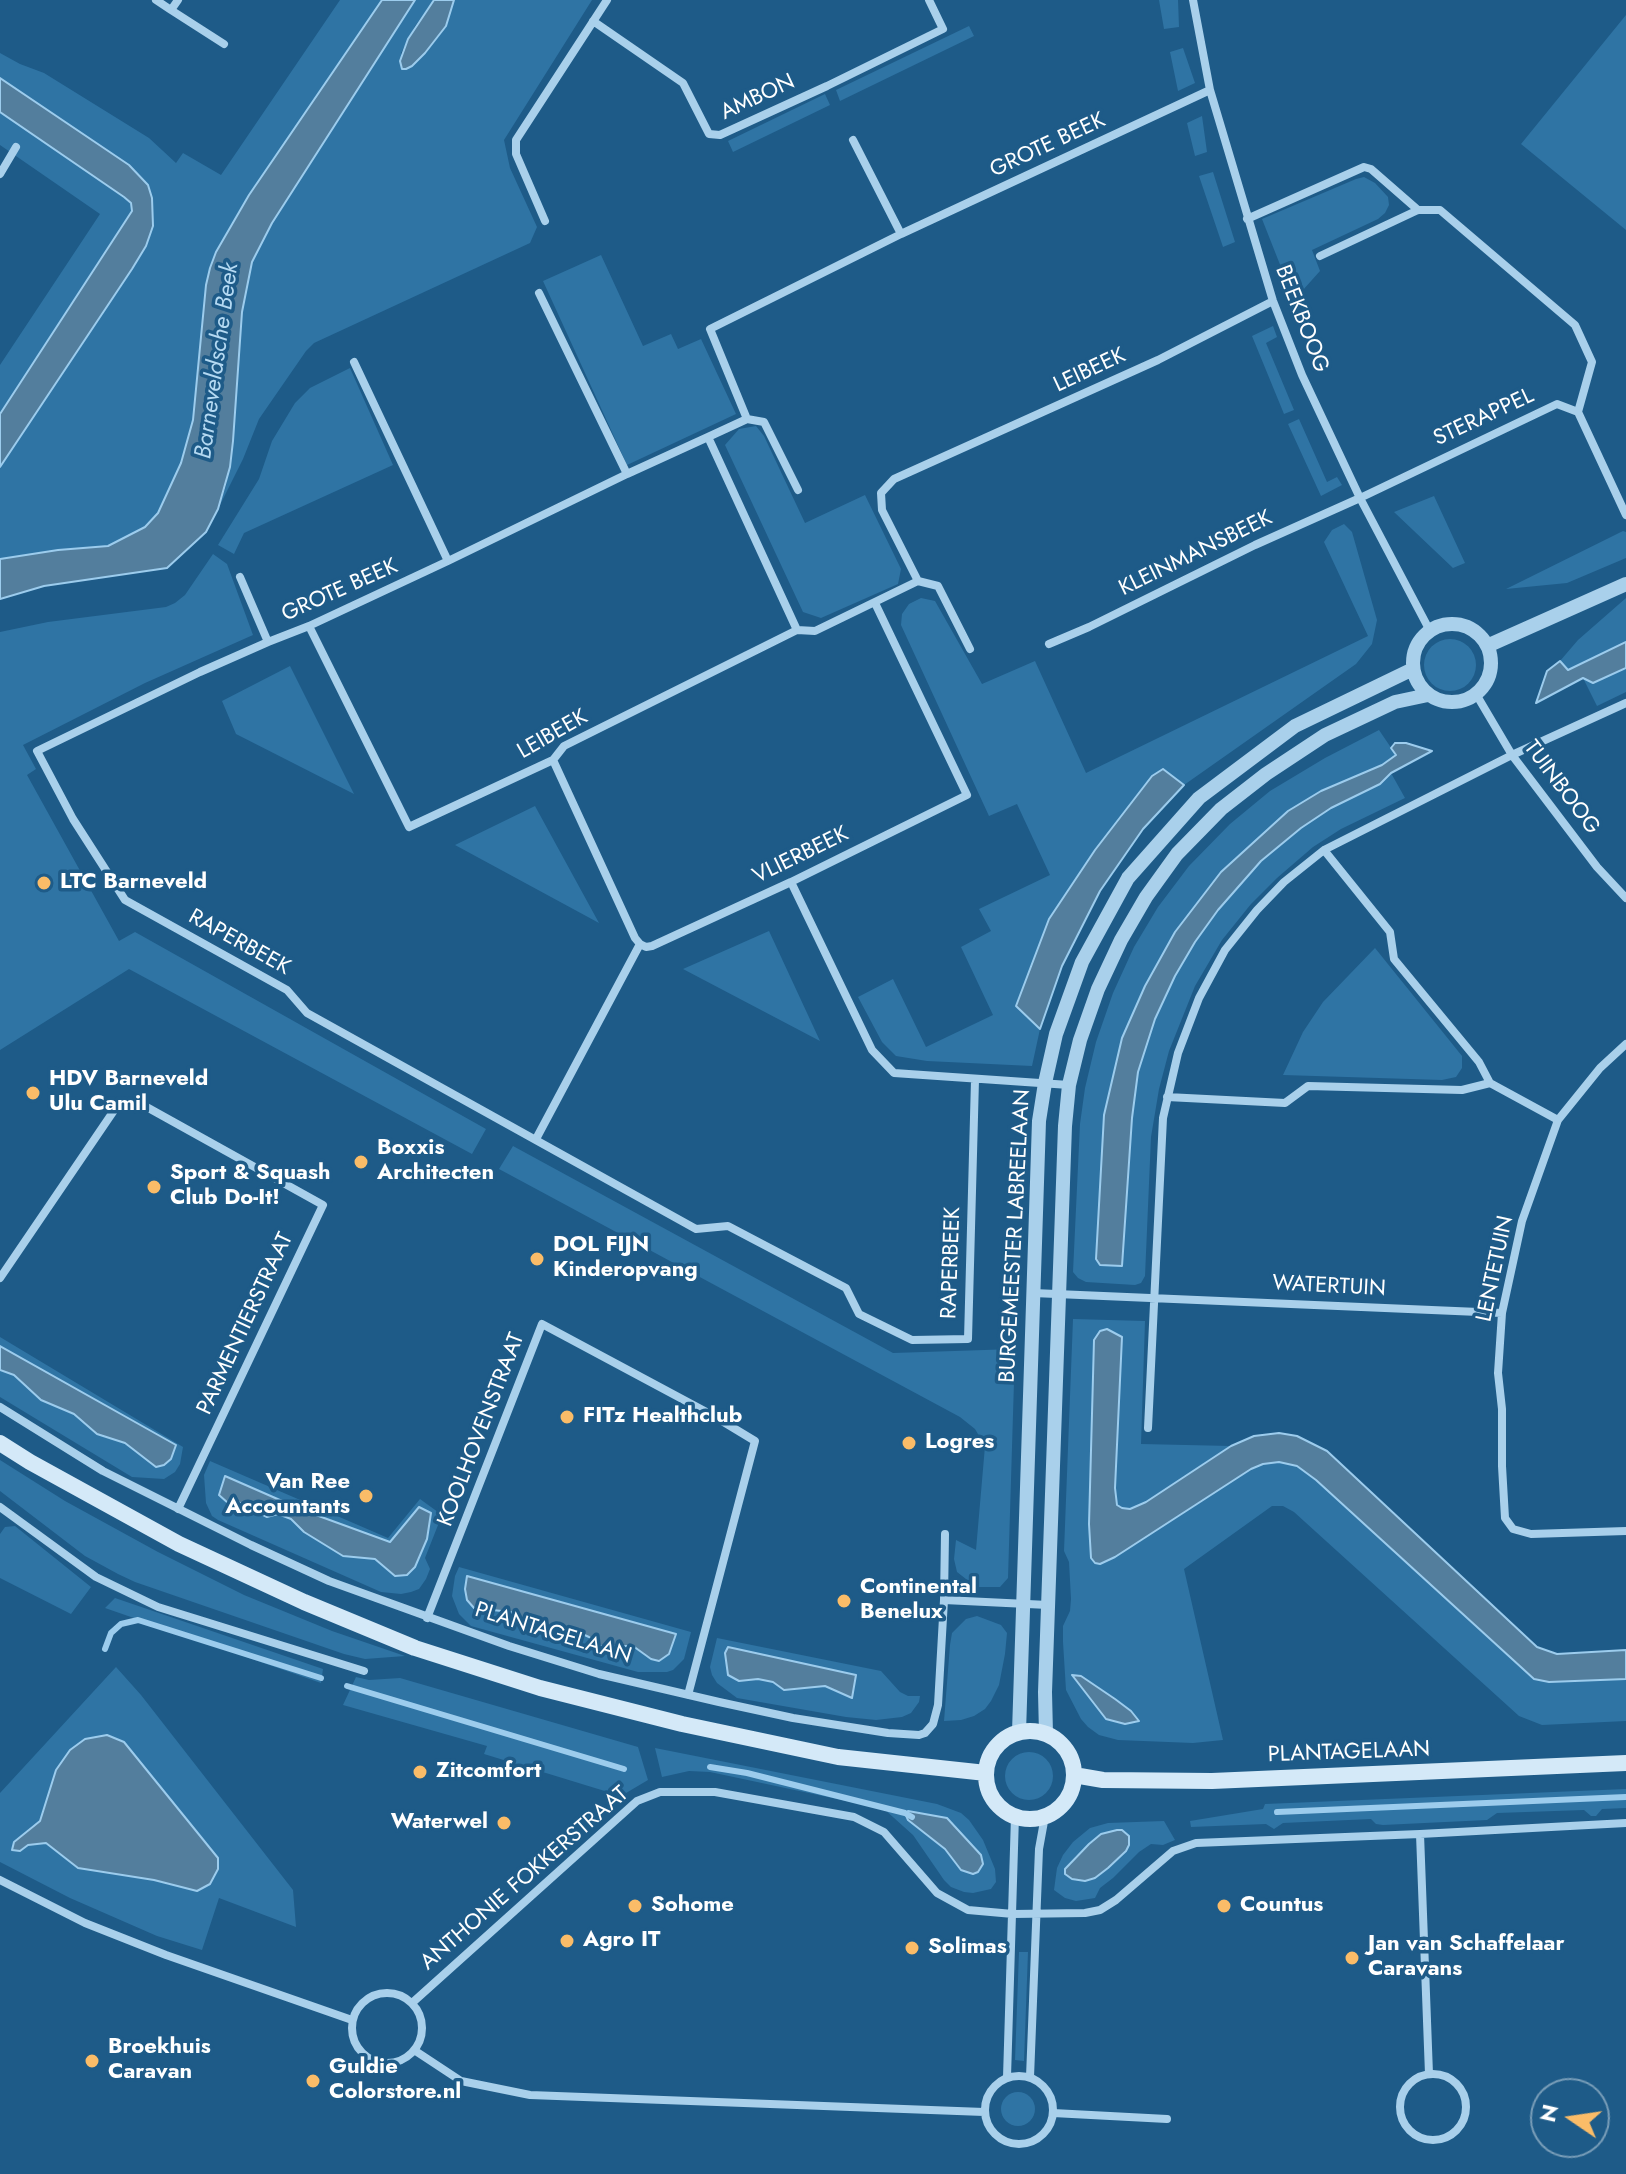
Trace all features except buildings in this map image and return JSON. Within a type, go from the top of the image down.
[{"type":"main road","points":[[0,1443],[179,1544],[304,1602],[415,1648],[540,1688],[682,1724],[838,1757],[986,1773]]},
{"type":"main road","points":[[1033,1731],[1057,1740],[1072,1762],[1072,1786],[1063,1804],[1045,1816],[1015,1816],[993,1799],[988,1787],[988,1762],[1000,1743],[1019,1732],[1033,1731]]},
{"type":"main road","name":"PLANTAGELAAN","points":[[1074,1775],[1103,1780],[1212,1781],[1626,1763]]},
{"type":"street","points":[[156,0],[224,44]]},
{"type":"street","points":[[171,10],[178,0]]},
{"type":"street","points":[[545,221],[516,154],[516,140],[607,0]]},
{"type":"street","name":"AMBON","points":[[593,21],[683,83],[709,134],[720,135],[943,29],[929,0]]},
{"type":"street","name":"BEEKBOOG","points":[[1193,0],[1210,90],[1273,301],[1302,375],[1360,498],[1430,631]]},
{"type":"street","name":"GROTE BEEK","points":[[747,419],[710,329],[901,234],[1210,90]]},
{"type":"street","points":[[853,140],[901,234]]},
{"type":"street","points":[[0,174],[16,147]]},
{"type":"street","points":[[1247,219],[1364,167],[1371,169],[1418,210]]},
{"type":"street","points":[[1320,256],[1418,210],[1440,210],[1575,325],[1592,362],[1578,412],[1626,515]]},
{"type":"street","points":[[539,293],[627,474]]},
{"type":"street","name":"LEIBEEK","points":[[918,581],[882,510],[881,493],[894,479],[1158,360],[1273,301]]},
{"type":"street","points":[[354,362],[448,561]]},
{"type":"street","name":"STERAPPEL","points":[[1360,498],[1557,404],[1578,412]]},
{"type":"street","name":"GROTE BEEK","points":[[240,577],[268,642],[309,626],[747,419],[764,422],[798,490]]},
{"type":"street","points":[[708,437],[797,630]]},
{"type":"street","name":"KLEINMANSBEEK","points":[[1049,644],[1360,498]]},
{"type":"street","name":"LEIBEEK","points":[[309,626],[409,827],[553,760],[564,746],[797,630],[815,631],[918,581],[938,586],[970,649]]},
{"type":"street","points":[[1487,646],[1626,584]]},
{"type":"street","name":"VLIERBEEK","points":[[640,944],[652,946],[967,795],[875,603]]},
{"type":"street","points":[[1455,624],[1468,628],[1480,635],[1487,646],[1491,659],[1485,685],[1465,701],[1440,701],[1428,695],[1416,679],[1413,658],[1416,648],[1430,631],[1442,625],[1455,624]]},
{"type":"street","name":"RAPERBEEK","points":[[268,642],[37,751],[73,819],[125,900],[287,990],[307,1013],[696,1229],[728,1226],[846,1288],[859,1314],[912,1340],[968,1339],[975,1080]]},
{"type":"street","name":"BURGEMEESTER LABREELAAN","points":[[1019,1732],[1039,1121],[1056,1034],[1082,962],[1128,878],[1199,798],[1295,726],[1413,669]]},
{"type":"street","name":"TUINBOOG","points":[[1476,694],[1512,755],[1597,867],[1626,898]]},
{"type":"street","name":"BURGEMEESTER LABREELAAN","points":[[1046,1734],[1065,1126],[1069,1085],[1080,1040],[1098,989],[1146,897],[1177,854],[1221,809],[1266,774],[1325,735],[1395,702],[1428,695]]},
{"type":"street","points":[[1148,1428],[1163,1118],[1178,1053],[1199,998],[1225,950],[1284,882],[1324,850],[1512,755],[1626,703]]},
{"type":"street","points":[[536,1139],[640,944],[553,760]]},
{"type":"street","points":[[1324,850],[1390,932],[1394,959],[1479,1062],[1490,1083],[1558,1120]]},
{"type":"street","points":[[791,882],[872,1050],[894,1073],[1069,1085]]},
{"type":"street","name":"LENTETUIN","points":[[1626,1044],[1600,1068],[1558,1120],[1522,1221],[1502,1313],[1498,1373],[1505,1518],[1513,1529],[1531,1534],[1626,1531]]},
{"type":"street","points":[[1167,1097],[1285,1103],[1308,1086],[1462,1090],[1490,1083]]},
{"type":"street","name":"PARMENTIERSTRAAT","points":[[0,1278],[115,1109],[126,1103],[143,1105],[323,1205],[178,1509]]},
{"type":"street","name":"WATERTUIN","points":[[1033,1293],[1502,1313]]},
{"type":"street","name":"KOOLHOVENSTRAAT","points":[[427,1618],[542,1324],[755,1441],[688,1695]]},
{"type":"street","name":"PLANTAGELAAN","points":[[0,1407],[103,1471],[329,1581],[427,1618],[584,1669],[793,1718],[868,1730],[925,1733],[933,1724],[938,1705],[944,1600]]},
{"type":"street","points":[[0,1507],[96,1577],[158,1607],[364,1671]]},
{"type":"street","points":[[945,1534],[944,1600],[1048,1605]]},
{"type":"street","name":"ANTHONIE FOKKERSTRAAT","points":[[412,2003],[637,1801],[660,1792],[715,1792],[854,1817],[884,1832],[937,1893],[968,1910],[1037,1915],[1100,1910],[1173,1851],[1196,1843],[1626,1823]]},
{"type":"street","points":[[1007,2077],[1015,1816]]},
{"type":"street","points":[[1030,2077],[1039,1849],[1045,1816]]},
{"type":"street","points":[[1420,1834],[1429,2074]]},
{"type":"street","points":[[0,1880],[85,1923],[166,1955],[352,2020]]},
{"type":"street","points":[[393,1993],[412,2003],[421,2021],[420,2041],[414,2050],[397,2062],[387,2064],[367,2058],[354,2041],[352,2020],[363,2002],[372,1996],[393,1993]]},
{"type":"street","points":[[414,2050],[461,2081],[530,2095],[984,2112]]},
{"type":"street","points":[[1429,2074],[1441,2074],[1451,2079],[1465,2097],[1464,2120],[1458,2130],[1438,2140],[1417,2137],[1403,2121],[1400,2111],[1403,2091],[1419,2076],[1429,2074]]},
{"type":"street","points":[[1007,2077],[1030,2077],[1048,2091],[1053,2113],[1044,2134],[1035,2141],[1013,2144],[993,2133],[984,2112],[985,2101],[990,2091],[1007,2077]]},
{"type":"street","points":[[1053,2113],[1167,2119]]},
{"type":"shaded area","points":[[340,0],[382,0],[249,195],[216,252],[206,286],[193,420],[181,463],[158,513],[145,527],[108,546],[0,559],[0,467],[146,246],[153,226],[148,185],[0,78],[0,53],[44,73],[149,138],[176,163],[183,153],[221,175]]},
{"type":"shaded area","points":[[415,0],[434,0],[401,53],[403,69],[425,53],[439,36],[446,26],[454,0],[592,0],[504,140],[510,168],[537,227],[530,243],[314,343],[259,419],[218,509],[226,486],[233,441],[242,312],[252,262],[272,223]]},
{"type":"shaded area","points":[[1159,0],[1178,0],[1179,27],[1164,29]]},
{"type":"shaded area","points":[[1626,15],[1626,230],[1521,144]]},
{"type":"shaded area","points":[[969,26],[974,36],[840,101],[836,90]]},
{"type":"shaded area","points":[[1183,48],[1195,83],[1178,91],[1170,52]]},
{"type":"shaded area","points":[[825,94],[830,105],[733,152],[728,141]]},
{"type":"shaded area","points":[[0,112],[124,197],[131,204],[132,211],[0,414],[0,365],[100,214],[0,145]]},
{"type":"shaded area","points":[[1202,116],[1207,152],[1195,156],[1187,123]]},
{"type":"shaded area","points":[[1213,172],[1235,242],[1223,247],[1199,176]]},
{"type":"shaded area","points":[[1364,177],[1375,183],[1388,197],[1389,205],[1385,213],[1312,250],[1320,271],[1294,300],[1262,219]]},
{"type":"shaded area","points":[[601,255],[643,346],[671,334],[678,349],[701,339],[736,414],[627,465],[543,281]]},
{"type":"shaded area","points":[[1273,326],[1277,337],[1266,343],[1294,410],[1284,414],[1252,336]]},
{"type":"shaded area","points":[[350,368],[393,465],[244,533],[234,554],[218,545],[259,479],[272,441],[295,403],[310,388]]},
{"type":"shaded area","points":[[1299,419],[1327,482],[1337,477],[1342,485],[1321,496],[1288,424]]},
{"type":"shaded area","points":[[756,426],[764,436],[805,523],[865,495],[901,569],[898,584],[821,618],[803,612],[725,445],[739,429]]},
{"type":"shaded area","points":[[1434,496],[1465,563],[1453,568],[1394,512]]},
{"type":"shaded area","points":[[1344,524],[1352,532],[1377,620],[1372,644],[1356,664],[1184,785],[1163,769],[1152,776],[1095,850],[1049,919],[1017,1006],[1040,1029],[1032,1066],[927,1061],[896,1056],[882,1042],[858,997],[893,979],[926,1047],[993,1015],[961,947],[991,931],[979,909],[1050,875],[1017,804],[989,816],[901,625],[902,614],[909,604],[921,598],[935,601],[982,684],[1035,661],[1086,773],[1368,636],[1324,542],[1332,530]]},
{"type":"shaded area","points":[[1626,532],[1626,558],[1567,583],[1506,589]]},
{"type":"shaded area","points":[[213,554],[227,564],[253,635],[145,683],[23,745],[36,769],[27,775],[119,941],[135,932],[486,1129],[472,1154],[129,969],[0,1050],[0,632],[48,622],[166,607],[185,595]]},
{"type":"shaded area","points":[[1626,598],[1626,642],[1568,670],[1560,661],[1578,640]]},
{"type":"shaded area","points":[[1450,639],[1468,647],[1476,665],[1468,683],[1450,691],[1432,683],[1424,665],[1432,647]]},
{"type":"shaded area","points":[[290,666],[354,794],[236,734],[222,701]]},
{"type":"shaded area","points":[[1626,668],[1626,692],[1597,706],[1583,678],[1594,683]]},
{"type":"shaded area","points":[[1379,730],[1396,755],[1221,872],[1175,932],[1145,986],[1122,1038],[1104,1115],[1096,1259],[1132,1118],[1138,1072],[1155,1019],[1195,942],[1234,890],[1261,861],[1301,828],[1331,808],[1380,784],[1391,773],[1405,798],[1341,829],[1313,847],[1277,878],[1222,940],[1195,986],[1169,1051],[1159,1089],[1151,1137],[1145,1276],[1141,1283],[1086,1282],[1078,1278],[1073,1272],[1080,1124],[1085,1088],[1096,1042],[1113,993],[1134,947],[1158,907],[1189,866],[1230,824],[1270,791]]},
{"type":"shaded area","points":[[535,806],[599,923],[455,845]]},
{"type":"shaded area","points":[[769,931],[820,1041],[683,969]]},
{"type":"shaded area","points":[[1375,948],[1462,1056],[1462,1068],[1456,1077],[1442,1080],[1283,1075],[1303,1032],[1323,1002]]},
{"type":"shaded area","points":[[513,1146],[893,1353],[1015,1349],[1008,1578],[1000,1587],[979,1587],[957,1572],[954,1559],[956,1540],[976,1550],[985,1446],[975,1429],[960,1417],[499,1169]]},
{"type":"shaded area","points":[[1073,1319],[1145,1321],[1141,1444],[1231,1446],[1146,1502],[1130,1509],[1117,1505],[1097,1335],[1094,1340],[1089,1524],[1100,1564],[1251,1469],[1279,1462],[1297,1466],[1534,1679],[1549,1682],[1626,1679],[1626,1721],[1542,1725],[1519,1716],[1294,1512],[1283,1506],[1272,1506],[1184,1569],[1223,1740],[1193,1743],[1118,1740],[1099,1735],[1081,1719],[1066,1690],[1063,1642],[1063,1626],[1070,1611],[1071,1599],[1069,1562],[1064,1551]]},
{"type":"shaded area","points":[[0,1337],[183,1447],[175,1472],[164,1479],[132,1477],[0,1397]]},
{"type":"shaded area","points":[[0,1460],[65,1501],[244,1595],[332,1631],[405,1656],[365,1659],[344,1654],[118,1574],[85,1556],[0,1491]]},
{"type":"shaded area","points":[[210,1461],[388,1538],[420,1499],[442,1515],[425,1558],[430,1569],[426,1579],[419,1589],[411,1592],[381,1592],[218,1520],[212,1516],[206,1503],[204,1475]]},
{"type":"shaded area","points":[[15,1526],[91,1587],[71,1614],[0,1578],[0,1534],[5,1527]]},
{"type":"shaded area","points":[[459,1567],[691,1632],[684,1659],[667,1672],[638,1672],[471,1626],[459,1614],[452,1596]]},
{"type":"shaded area","points":[[115,1598],[323,1669],[321,1683],[105,1608]]},
{"type":"shaded area","points":[[977,1616],[1001,1625],[1007,1633],[999,1685],[985,1709],[961,1720],[944,1721],[952,1633],[966,1619]]},
{"type":"shaded area","points":[[717,1638],[881,1671],[900,1692],[920,1696],[919,1702],[911,1713],[902,1717],[876,1720],[737,1698],[717,1683],[712,1675],[710,1667]]},
{"type":"shaded area","points":[[116,1667],[293,1890],[296,1927],[219,1898],[202,1950],[157,1936],[70,1898],[0,1862],[0,1793]],"holes":[[[124,1742],[218,1857],[218,1869],[197,1891],[154,1880],[78,1868],[46,1843],[28,1845],[14,1842],[40,1821],[56,1770]]]},
{"type":"shaded area","points":[[356,1677],[369,1680],[400,1678],[638,1747],[648,1780],[621,1796],[484,1754],[487,1746],[343,1705]]},
{"type":"shaded area","points":[[655,1748],[937,1804],[961,1813],[983,1840],[995,1869],[996,1882],[991,1889],[973,1893],[951,1887],[913,1835],[884,1809],[710,1772],[689,1771],[662,1777]]},
{"type":"shaded area","points":[[1029,1752],[1046,1759],[1053,1776],[1046,1793],[1029,1800],[1012,1793],[1005,1776],[1012,1759]]},
{"type":"shaded area","points":[[1626,1789],[1626,1808],[1602,1809],[1596,1816],[1584,1810],[1497,1813],[1487,1820],[1383,1825],[1371,1819],[1283,1823],[1274,1829],[1266,1824],[1191,1827],[1190,1821],[1263,1809],[1265,1804]]},
{"type":"shaded area","points":[[1164,1821],[1175,1840],[1163,1845],[1151,1844],[1139,1852],[1100,1888],[1095,1898],[1076,1901],[1065,1898],[1054,1890],[1057,1868],[1063,1855],[1090,1828],[1108,1823]],"holes":[[[1117,1830],[1126,1851],[1108,1868],[1065,1869],[1101,1834]]]},
{"type":"shaded area","points":[[1019,1952],[1028,1952],[1024,2061],[1015,2060]]},
{"type":"shaded area","points":[[1018,2092],[1030,2097],[1035,2109],[1030,2121],[1018,2126],[1006,2121],[1001,2109],[1006,2097]]},
{"type":"water","name":"Barneveldsche Beek","points":[[382,0],[415,0],[272,223],[252,262],[242,312],[230,467],[218,509],[206,532],[167,568],[44,586],[0,599],[0,559],[108,546],[145,527],[158,513],[181,463],[193,420],[206,285],[216,252],[249,195]]},
{"type":"water","points":[[434,0],[454,0],[446,26],[412,66],[402,69],[400,61],[408,39]]},
{"type":"water","points":[[0,78],[129,165],[148,185],[153,226],[146,246],[132,269],[0,467],[0,414],[132,211],[131,203],[124,197],[0,112]]},
{"type":"water","points":[[1626,642],[1626,668],[1593,683],[1583,678],[1536,703],[1547,671],[1560,661],[1568,670]]},
{"type":"water","points":[[1395,743],[1432,751],[1391,773],[1380,784],[1331,808],[1261,861],[1218,910],[1175,976],[1155,1019],[1138,1072],[1122,1266],[1100,1265],[1096,1259],[1104,1115],[1122,1038],[1145,986],[1175,932],[1221,872],[1288,811],[1321,791],[1382,765],[1396,755],[1391,748]]},
{"type":"water","points":[[1163,769],[1184,785],[1143,829],[1100,891],[1062,966],[1040,1029],[1016,1006],[1049,919],[1095,850],[1152,776]]},
{"type":"water","points":[[1107,1329],[1122,1337],[1115,1488],[1117,1505],[1130,1509],[1146,1502],[1231,1446],[1254,1436],[1279,1433],[1297,1436],[1327,1451],[1537,1647],[1557,1654],[1626,1650],[1626,1679],[1549,1682],[1534,1679],[1316,1480],[1297,1466],[1279,1462],[1251,1469],[1115,1557],[1095,1563],[1091,1558],[1089,1524],[1094,1340],[1100,1331]]},
{"type":"water","points":[[0,1346],[176,1445],[171,1459],[156,1467],[125,1443],[97,1434],[74,1414],[41,1400],[14,1375],[0,1370]]},
{"type":"water","points":[[225,1476],[305,1511],[390,1542],[419,1507],[431,1513],[427,1539],[415,1567],[407,1575],[395,1576],[375,1559],[343,1556],[304,1532],[291,1519],[278,1514],[267,1517],[238,1502],[228,1503],[219,1495]]},
{"type":"water","points":[[467,1576],[676,1634],[669,1654],[659,1661],[633,1646],[600,1646],[569,1628],[527,1625],[511,1612],[474,1608],[467,1600]]},
{"type":"water","points":[[728,1647],[856,1675],[852,1698],[825,1686],[784,1690],[773,1682],[758,1679],[739,1681],[728,1675],[725,1653]]},
{"type":"water","points":[[1072,1675],[1081,1676],[1115,1699],[1139,1721],[1125,1724],[1106,1719]]},
{"type":"water","points":[[107,1735],[124,1742],[218,1858],[218,1869],[210,1884],[197,1891],[154,1880],[78,1868],[46,1843],[28,1845],[20,1851],[12,1850],[14,1842],[40,1821],[56,1770],[70,1750],[85,1739]]},
{"type":"water","points":[[905,1813],[947,1818],[981,1855],[983,1864],[978,1872],[973,1874],[961,1870],[945,1849],[908,1820]]},
{"type":"water","points":[[1117,1830],[1129,1836],[1129,1845],[1108,1868],[1085,1881],[1072,1879],[1065,1874],[1065,1869],[1089,1844],[1101,1834]]},
{"type":"waterway","points":[[105,1649],[111,1633],[121,1624],[138,1620],[321,1678]]},
{"type":"waterway","points":[[347,1686],[624,1769]]},
{"type":"waterway","points":[[710,1767],[747,1773],[912,1817]]},
{"type":"waterway","points":[[1277,1812],[1626,1797]]},
{"type":"place","name":"LTC Barneveld","points":[[44,883]]},
{"type":"place","name":"HDV Barneveld Ulu Camil","points":[[33,1093]]},
{"type":"place","name":"Boxxis Architecten","points":[[361,1162]]},
{"type":"place","name":"Sport & Squash Club Do-It!","points":[[154,1187]]},
{"type":"place","name":"DOL FIJN Kinderopvang","points":[[537,1259]]},
{"type":"place","name":"FITz Healthclub","points":[[567,1417]]},
{"type":"place","name":"Logres","points":[[909,1443]]},
{"type":"place","name":"Van Ree Accountants","points":[[366,1496]]},
{"type":"place","name":"Continental Benelux","points":[[844,1601]]},
{"type":"place","name":"Zitcomfort","points":[[420,1772]]},
{"type":"place","name":"Waterwel","points":[[504,1823]]},
{"type":"place","name":"Sohome","points":[[635,1906]]},
{"type":"place","name":"Countus","points":[[1224,1906]]},
{"type":"place","name":"Agro IT","points":[[567,1941]]},
{"type":"place","name":"Solimas","points":[[912,1948]]},
{"type":"place","name":"Jan van Schaffelaar Caravans","points":[[1352,1958]]},
{"type":"place","name":"Broekhuis Caravan","points":[[92,2061]]},
{"type":"place","name":"Guldie Colorstore.nl","points":[[313,2081]]}]
